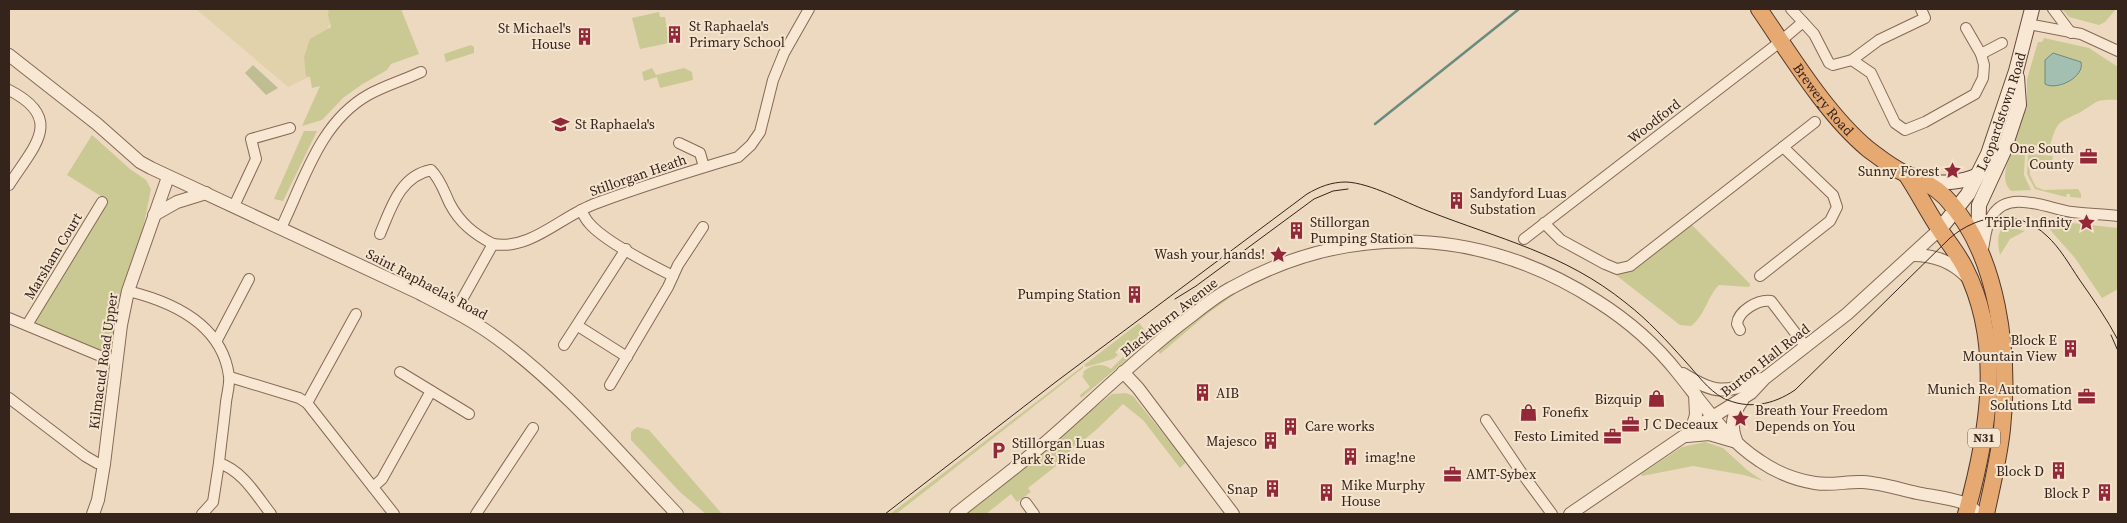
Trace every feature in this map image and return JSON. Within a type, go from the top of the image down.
[{"type":"highway","name":"Brewery Road","points":[[1759,9],[1806,77],[1847,128],[1881,159],[1906,174],[1926,182],[1940,192],[1956,210]]},
{"type":"highway","name":"Brewery Road","points":[[1906,174],[1940,230]]},
{"type":"highway","name":"N31","points":[[1956,210],[1966,222],[1980,251],[1997,310],[2003,363],[2002,428],[1986,514]]},
{"type":"highway","name":"N31","points":[[1940,230],[1956,253],[1970,279],[1983,316],[1988,342],[1987,411],[1971,511]]},
{"type":"main road","name":"Leopardstown Road","points":[[1940,230],[1956,210],[1978,175],[1988,154],[2016,71],[2032,9]]},
{"type":"main road","points":[[1980,251],[1979,206],[2003,153],[2019,105],[2016,71]]},
{"type":"main road","points":[[1926,182],[1951,183],[1978,175]]},
{"type":"street","name":"Stillorgan Heath","points":[[492,244],[501,245],[525,241],[594,204],[738,157],[751,145],[760,132],[776,71],[809,9]]},
{"type":"street","points":[[1791,9],[1814,34],[1829,63],[1833,65],[1852,60],[1879,40],[1926,18],[1921,9]]},
{"type":"street","points":[[2053,9],[2071,33]]},
{"type":"street","name":"Woodford","points":[[1524,239],[1803,22]]},
{"type":"street","points":[[2028,24],[2081,34],[2118,51]]},
{"type":"street","points":[[1852,60],[1871,73],[1895,123],[1905,130],[1925,122],[1975,94],[1983,78],[1984,65],[1981,54],[1966,28]]},
{"type":"street","points":[[1981,54],[2002,43]]},
{"type":"street","points":[[9,55],[98,124],[140,162],[168,177]]},
{"type":"street","points":[[281,228],[322,140],[334,122],[369,94],[421,72]]},
{"type":"street","points":[[9,90],[25,99],[33,107],[42,125],[42,133],[9,185]]},
{"type":"street","points":[[1544,223],[1561,240],[1611,267],[1624,268],[1630,266],[1814,122]]},
{"type":"street","points":[[234,206],[256,159],[251,139],[290,128]]},
{"type":"street","name":"Stillorgan Heath","points":[[679,143],[700,153],[704,167]]},
{"type":"street","points":[[1760,276],[1830,221],[1837,207],[1833,195],[1783,147]]},
{"type":"street","points":[[380,234],[401,190],[412,178],[421,172],[431,170],[438,176],[451,205],[462,223],[492,244],[455,312]]},
{"type":"street","name":"Saint Raphaela’s Road","points":[[168,177],[281,228],[455,312],[498,339],[542,375],[677,514]]},
{"type":"street","name":"Kilmacud Road Upper","points":[[93,514],[98,500],[104,464],[121,325],[128,290],[168,177]]},
{"type":"street","points":[[154,215],[177,202],[206,193]]},
{"type":"street","name":"Marsham Court","points":[[27,324],[102,202]]},
{"type":"street","points":[[1980,251],[1992,216],[2001,207],[2010,203],[2026,202],[2072,212],[2118,216]]},
{"type":"street","name":"Stillorgan Heath","points":[[581,210],[589,224],[626,249],[673,276]]},
{"type":"street","points":[[610,385],[702,227]]},
{"type":"street","name":"Burton Hall Road","points":[[1570,514],[1688,433],[1745,397],[1765,378],[1847,314],[1940,230]]},
{"type":"street","name":"Blackthorn Avenue","points":[[956,514],[1044,444],[1123,372],[1200,309],[1228,289],[1290,260],[1351,245],[1384,240],[1457,244],[1479,249],[1523,262],[1597,301],[1646,338],[1677,370],[1694,394],[1736,442]]},
{"type":"street","points":[[564,345],[626,249]]},
{"type":"street","points":[[1913,255],[1930,256],[1951,264],[1970,279]]},
{"type":"street","points":[[217,340],[249,279]]},
{"type":"street","points":[[128,290],[157,298],[181,310],[209,330],[217,340],[225,358],[230,378],[219,463],[213,502],[202,514]]},
{"type":"street","points":[[1740,330],[1737,324],[1740,316],[1759,301],[1771,301],[1806,347]]},
{"type":"street","points":[[307,403],[356,314]]},
{"type":"street","points":[[9,318],[104,358],[117,361]]},
{"type":"street","points":[[578,326],[626,357]]},
{"type":"street","name":"Blackthorn Avenue","points":[[1677,370],[1710,389],[1733,389],[1765,378]]},
{"type":"street","points":[[400,372],[469,414]]},
{"type":"street","points":[[1123,372],[1138,388],[1233,514]]},
{"type":"street","points":[[230,378],[299,398],[307,403],[394,514]]},
{"type":"street","points":[[373,487],[382,479],[431,392]]},
{"type":"street","points":[[1694,394],[1696,415],[1688,433],[1709,434],[1736,442],[1772,469],[1807,482],[1828,485],[1864,482],[1971,511]]},
{"type":"street","points":[[1736,442],[1733,434],[1734,416],[1745,397]]},
{"type":"street","points":[[9,398],[85,456],[97,463],[104,464]]},
{"type":"street","points":[[1486,420],[1552,514]]},
{"type":"street","points":[[476,514],[533,428]]},
{"type":"street","points":[[219,463],[230,467],[240,475],[271,514]]},
{"type":"street","points":[[1026,502],[1034,514]]},
{"type":"shaded area","points":[[196,9],[334,9],[320,54],[309,77],[288,87]]},
{"type":"shaded area","points":[[329,9],[401,9],[419,54],[391,64],[387,70],[343,98],[322,120],[302,126],[320,86],[312,88],[310,77],[306,76],[304,57],[310,39],[331,27],[328,15]]},
{"type":"shaded area","points":[[2062,9],[2116,9],[2105,22],[2099,25],[2069,17]]},
{"type":"shaded area","points":[[659,12],[660,17],[665,17],[669,43],[640,49],[632,18]]},
{"type":"shaded area","points":[[2044,38],[2089,48],[2118,67],[2118,100],[2097,102],[2066,119],[2056,128],[2050,146],[2014,144],[2025,109],[2027,109],[2027,79],[2038,42],[2042,42]]},
{"type":"shaded area","points":[[471,45],[474,47],[474,53],[446,62],[444,54]]},
{"type":"shaded area","points":[[2053,53],[2081,62],[2081,68],[2079,73],[2069,81],[2056,86],[2050,86],[2045,84],[2045,60]]},
{"type":"shaded area","points":[[652,68],[656,75],[684,68],[692,72],[693,80],[660,88],[657,77],[644,81],[642,72]]},
{"type":"shaded area","points":[[304,131],[317,131],[283,201],[274,199]]},
{"type":"shaded area","points":[[92,135],[130,169],[146,180],[151,189],[116,361],[27,325],[104,198],[67,175]]},
{"type":"shaded area","points":[[2025,154],[2024,175],[2031,190],[2011,191],[2005,178],[2010,155]]},
{"type":"shaded area","points":[[2028,154],[2053,156],[2052,161],[2029,163],[2030,175],[2036,187],[2044,190],[2078,189],[2081,198],[2070,197],[2070,194],[2067,194],[2066,197],[2035,189],[2027,174]]},
{"type":"shaded area","points":[[2044,220],[2118,228],[2118,289],[2102,298],[2075,258]]},
{"type":"shaded area","points":[[1691,224],[1750,284],[1749,287],[1719,285],[1700,317],[1691,326],[1680,325],[1612,272],[1622,273],[1633,269]]},
{"type":"shaded area","points":[[2004,226],[2025,231],[2010,239],[2000,255],[1999,236]]},
{"type":"shaded area","points":[[1242,289],[1207,314],[1160,354],[1156,349],[1161,344],[1169,341],[1222,298]]},
{"type":"shaded area","points":[[1139,323],[1147,333],[1122,352],[1119,349],[1115,352],[1118,355],[1113,359],[1086,367],[1084,365]]},
{"type":"shaded area","points":[[1128,352],[1131,356],[1081,398],[1080,395],[1090,387],[1082,376],[1083,372],[1097,365],[1111,369]]},
{"type":"shaded area","points":[[1083,366],[1083,368],[896,514],[890,514]]},
{"type":"shaded area","points":[[1126,393],[1133,396],[1186,462],[1180,468],[1143,420],[1123,404],[1096,430],[1059,460],[1061,462],[1028,488],[1031,492],[1017,502],[1011,494],[986,514],[967,514],[1069,427],[1112,394]]},
{"type":"shaded area","points":[[637,427],[649,430],[722,514],[706,514],[680,492],[631,440],[631,432]]},
{"type":"shaded area","points":[[1705,442],[1723,448],[1747,470],[1763,481],[1744,475],[1693,466],[1642,476],[1641,474],[1682,447]]},
{"type":"green space","points":[[253,65],[278,88],[266,95],[245,73]]},
{"type":"waterway","points":[[1375,124],[1519,9]]},
{"type":"tram line","points":[[885,514],[1057,381],[1307,194],[1335,183],[1356,183],[1377,189],[1428,211],[1555,259],[1579,271],[1603,286],[1642,316],[1712,391],[1732,402],[1751,405],[1760,404],[1778,399],[1795,390],[1950,238],[1961,230],[1985,219],[1998,217],[2024,221],[2036,227],[2047,236],[2064,256],[2100,309],[2118,340]]},
{"type":"tram line","points":[[1175,299],[1196,286],[1314,199],[1333,191],[1348,189]]},
{"type":"tram line","points":[[2111,335],[2118,351]]},
{"type":"place","name":"St Raphaela's Primary School","points":[[675,34]]},
{"type":"place","name":"St Michael's House","points":[[585,36]]},
{"type":"place","name":"St Raphaela's","points":[[561,124]]},
{"type":"place","name":"One South County","points":[[2088,156]]},
{"type":"place","name":"Sunny Forest","points":[[1953,171]]},
{"type":"place","name":"Sandyford Luas Substation","points":[[1456,201]]},
{"type":"place","name":"Triple Infinity","points":[[2086,222]]},
{"type":"place","name":"Stillorgan Pumping Station","points":[[1296,230]]},
{"type":"place","name":"Wash your hands!","points":[[1279,254]]},
{"type":"place","name":"Pumping Station","points":[[1135,294]]},
{"type":"place","name":"Block E Mountain View","points":[[2071,348]]},
{"type":"place","name":"AIB","points":[[1202,393]]},
{"type":"place","name":"Munich Re Automation Solutions Ltd","points":[[2086,397]]},
{"type":"place","name":"Bizquip","points":[[1656,399]]},
{"type":"place","name":"Fonefix","points":[[1528,412]]},
{"type":"place","name":"Breath Your Freedom Depends on You","points":[[1741,418]]},
{"type":"place","name":"J C Deceaux","points":[[1630,424]]},
{"type":"place","name":"Care works","points":[[1291,426]]},
{"type":"place","name":"Festo Limited","points":[[1613,436]]},
{"type":"place","name":"Majesco","points":[[1271,441]]},
{"type":"place","name":"Stillorgan Luas Park & Ride","points":[[998,451]]},
{"type":"place","name":"imag!ne","points":[[1351,457]]},
{"type":"place","name":"Block D","points":[[2058,471]]},
{"type":"place","name":"AMT-Sybex","points":[[1452,474]]},
{"type":"place","name":"Snap","points":[[1272,489]]},
{"type":"place","name":"Mike Murphy House","points":[[1327,493]]},
{"type":"place","name":"Block P","points":[[2104,493]]}]
